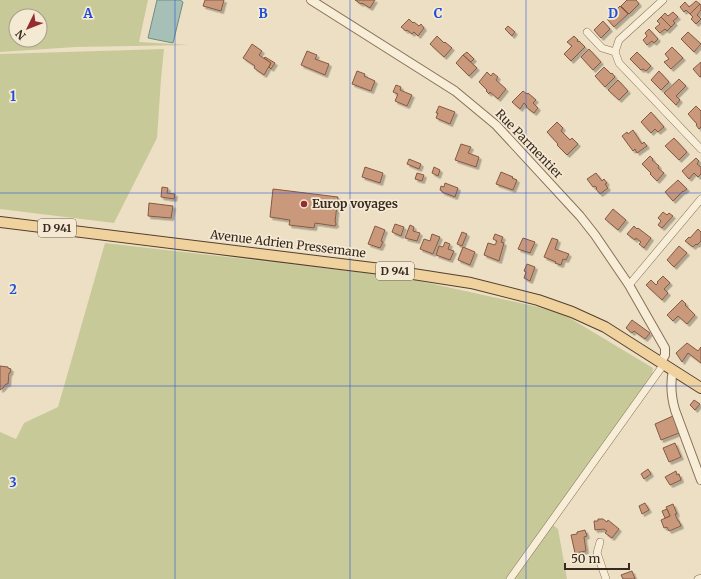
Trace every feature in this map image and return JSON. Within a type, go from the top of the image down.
[{"type":"main road","name":"Avenue Adrien Pressemane","points":[[0,222],[374,268],[471,283],[538,300],[572,312],[605,328],[673,370]]},
{"type":"main road","name":"D 941","points":[[673,370],[701,388]]},
{"type":"street","name":"Rue Parmentier","points":[[311,0],[455,91],[496,125],[580,216],[595,235],[629,285],[664,348],[665,355],[662,363]]},
{"type":"street","points":[[663,0],[620,40],[615,52],[619,63],[701,149]]},
{"type":"street","points":[[587,32],[602,48],[615,52]]},
{"type":"street","points":[[629,285],[701,199]]},
{"type":"street","points":[[510,579],[662,363]]},
{"type":"street","points":[[673,370],[671,382],[672,400],[701,480]]},
{"type":"street","points":[[600,542],[596,552],[606,579]]},
{"type":"green space","points":[[0,0],[148,0],[139,42],[189,45],[76,47],[0,52]]},
{"type":"green space","points":[[164,49],[157,138],[114,223],[0,209],[0,54]]},
{"type":"green space","points":[[105,243],[401,277],[534,306],[563,314],[653,368],[652,374],[507,579],[0,579],[0,432],[16,439],[24,423],[58,407]]},
{"type":"green space","points":[[553,525],[558,529],[567,579],[514,579]]},
{"type":"water","points":[[157,0],[180,0],[183,2],[173,43],[148,38]]},
{"type":"building","points":[[205,0],[224,0],[221,11],[203,6]]},
{"type":"building","points":[[355,0],[375,0],[370,8]]},
{"type":"building","points":[[627,0],[636,0],[639,4],[629,14],[621,6]]},
{"type":"building","points":[[696,1],[700,4],[690,14],[686,10],[684,12],[680,7],[685,2],[689,7]]},
{"type":"building","points":[[700,4],[701,10],[697,15],[701,19],[696,24],[691,19],[693,17],[690,14]]},
{"type":"building","points":[[620,6],[628,14],[614,27],[607,19]]},
{"type":"building","points":[[673,12],[678,17],[673,21],[675,23],[671,27],[661,17],[665,13],[668,16]]},
{"type":"building","points":[[661,17],[671,27],[667,31],[665,29],[660,33],[655,28],[660,24],[657,21]]},
{"type":"building","points":[[409,19],[419,26],[421,24],[424,28],[418,36],[414,32],[412,34],[401,27]]},
{"type":"building","points":[[603,21],[610,29],[601,38],[594,30]]},
{"type":"building","points":[[508,26],[515,32],[512,36],[505,29]]},
{"type":"building","points":[[649,29],[658,39],[654,43],[652,41],[647,45],[643,40],[647,36],[645,33]]},
{"type":"building","points":[[688,32],[701,44],[694,52],[681,39]]},
{"type":"building","points":[[437,36],[452,48],[444,57],[430,44]]},
{"type":"building","points":[[574,36],[578,42],[579,41],[585,47],[571,61],[564,54],[572,46],[567,42]]},
{"type":"building","points":[[252,44],[262,51],[259,55],[271,63],[264,75],[254,68],[255,66],[243,58]]},
{"type":"building","points":[[672,47],[683,58],[671,69],[664,62],[669,59],[665,54]]},
{"type":"building","points":[[589,49],[601,62],[593,70],[581,57]]},
{"type":"building","points":[[307,51],[317,55],[315,59],[329,64],[325,75],[301,65]]},
{"type":"building","points":[[467,52],[474,59],[471,62],[463,55]]},
{"type":"building","points":[[637,52],[651,66],[646,71],[643,69],[641,70],[630,59]]},
{"type":"building","points":[[463,55],[477,68],[469,76],[456,63]]},
{"type":"building","points":[[265,57],[275,63],[271,69],[269,67],[271,63],[264,58]]},
{"type":"building","points":[[701,62],[701,76],[700,77],[693,69]]},
{"type":"building","points":[[604,67],[615,77],[605,87],[595,76]]},
{"type":"building","points":[[357,71],[365,74],[364,76],[375,81],[371,91],[352,84]]},
{"type":"building","points":[[659,71],[669,82],[661,90],[651,80]]},
{"type":"building","points":[[487,72],[491,76],[493,73],[498,77],[496,80],[506,89],[498,99],[490,92],[489,94],[479,82]]},
{"type":"building","points":[[679,79],[686,86],[676,96],[680,100],[676,105],[664,93]]},
{"type":"building","points":[[618,80],[628,91],[619,100],[608,90]]},
{"type":"building","points":[[396,85],[401,87],[400,90],[412,95],[407,106],[395,101],[398,94],[393,92]]},
{"type":"building","points":[[523,91],[527,94],[528,93],[536,100],[533,103],[538,108],[534,113],[526,107],[527,106],[524,103],[520,109],[512,102]]},
{"type":"building","points":[[439,106],[455,112],[450,124],[436,118],[438,113],[436,113]]},
{"type":"building","points":[[696,106],[701,111],[701,127],[699,129],[696,125],[697,124],[688,114]]},
{"type":"building","points":[[651,112],[664,127],[658,132],[655,129],[651,133],[641,122]]},
{"type":"building","points":[[557,122],[563,128],[561,131],[570,140],[572,138],[578,144],[567,155],[547,132]]},
{"type":"building","points":[[633,130],[642,144],[644,142],[647,146],[637,153],[635,149],[633,151],[622,136]]},
{"type":"building","points":[[674,138],[687,152],[679,160],[665,146]]},
{"type":"building","points":[[461,144],[471,147],[468,153],[479,157],[476,167],[455,160]]},
{"type":"building","points":[[650,156],[659,166],[658,168],[664,173],[657,181],[642,164]]},
{"type":"building","points":[[696,158],[699,161],[697,164],[701,167],[701,174],[698,177],[694,173],[689,179],[682,171]]},
{"type":"building","points":[[409,159],[421,164],[419,169],[407,164]]},
{"type":"building","points":[[365,167],[383,173],[380,183],[362,177]]},
{"type":"building","points":[[434,167],[440,170],[438,176],[432,173]]},
{"type":"building","points":[[501,172],[517,180],[513,190],[496,184]]},
{"type":"building","points":[[417,173],[424,175],[422,181],[415,179]]},
{"type":"building","points":[[596,173],[602,181],[604,179],[608,188],[600,194],[596,189],[597,188],[595,186],[593,187],[587,179]]},
{"type":"building","points":[[678,180],[687,189],[673,201],[665,192]]},
{"type":"building","points":[[445,183],[458,188],[455,197],[440,190],[441,186],[444,187]]},
{"type":"building","points":[[162,187],[168,188],[167,193],[175,194],[174,199],[161,197]]},
{"type":"building","name":"Europ voyages","points":[[273,189],[338,197],[335,222],[336,225],[315,223],[314,228],[289,225],[290,220],[270,217]]},
{"type":"building","points":[[149,203],[173,206],[171,218],[148,216]]},
{"type":"building","points":[[613,209],[626,220],[618,230],[605,219]]},
{"type":"building","points":[[663,212],[667,215],[669,213],[673,216],[662,228],[658,225],[661,221],[658,218]]},
{"type":"building","points":[[395,224],[404,227],[401,236],[392,232]]},
{"type":"building","points":[[410,225],[414,227],[413,231],[420,233],[417,241],[405,238]]},
{"type":"building","points":[[375,226],[385,230],[381,241],[383,242],[380,248],[368,244]]},
{"type":"building","points":[[634,226],[651,238],[644,248],[639,244],[641,242],[636,238],[635,240],[627,234]]},
{"type":"building","points":[[698,229],[701,232],[701,241],[693,247],[685,241]]},
{"type":"building","points":[[462,232],[467,234],[462,246],[457,244]]},
{"type":"building","points":[[432,234],[440,237],[433,254],[420,249],[424,239],[430,241]]},
{"type":"building","points":[[495,234],[503,237],[501,242],[504,243],[499,261],[484,255],[488,243],[495,245],[497,241],[493,239]]},
{"type":"building","points":[[523,238],[535,242],[530,253],[518,249]]},
{"type":"building","points":[[552,238],[558,240],[555,249],[569,254],[566,260],[563,259],[561,265],[544,257]]},
{"type":"building","points":[[445,242],[450,244],[448,249],[454,251],[450,260],[436,255],[439,246],[443,247]]},
{"type":"building","points":[[679,246],[687,253],[674,267],[667,260]]},
{"type":"building","points":[[463,247],[475,252],[470,265],[458,260]]},
{"type":"building","points":[[527,264],[535,267],[530,281],[524,278],[526,272],[524,271]]},
{"type":"building","points":[[663,276],[670,283],[664,289],[668,293],[662,300],[646,285],[651,280],[656,285]]},
{"type":"building","points":[[682,300],[695,315],[687,324],[678,316],[673,321],[667,315]]},
{"type":"building","points":[[632,320],[650,333],[645,339],[634,331],[632,333],[626,328]]},
{"type":"building","points":[[687,343],[698,351],[701,347],[701,363],[688,353],[682,362],[676,353]]},
{"type":"building","points":[[0,366],[11,369],[8,384],[0,390]]},
{"type":"building","points":[[694,400],[700,404],[695,410],[690,405]]},
{"type":"building","points":[[673,416],[679,433],[661,440],[655,424]]},
{"type":"building","points":[[675,443],[681,457],[669,462],[663,448]]},
{"type":"building","points":[[648,469],[651,474],[644,479],[641,474]]},
{"type":"building","points":[[676,471],[681,480],[670,485],[665,477]]},
{"type":"building","points":[[645,503],[649,510],[642,514],[639,506]]},
{"type":"building","points":[[673,504],[677,514],[675,514],[681,526],[669,531],[667,527],[664,528],[661,520],[670,516],[666,507]]},
{"type":"building","points":[[667,509],[670,516],[665,518],[662,511]]},
{"type":"building","points":[[598,519],[603,519],[607,522],[608,520],[619,529],[612,538],[605,533],[607,531],[604,529],[595,530],[594,521],[598,521]]},
{"type":"building","points":[[585,530],[587,536],[584,537],[586,551],[575,553],[571,535]]},
{"type":"building","points":[[632,571],[635,579],[623,579],[621,575]]},
{"type":"place","name":"Europ voyages","points":[[304,204]]}]
